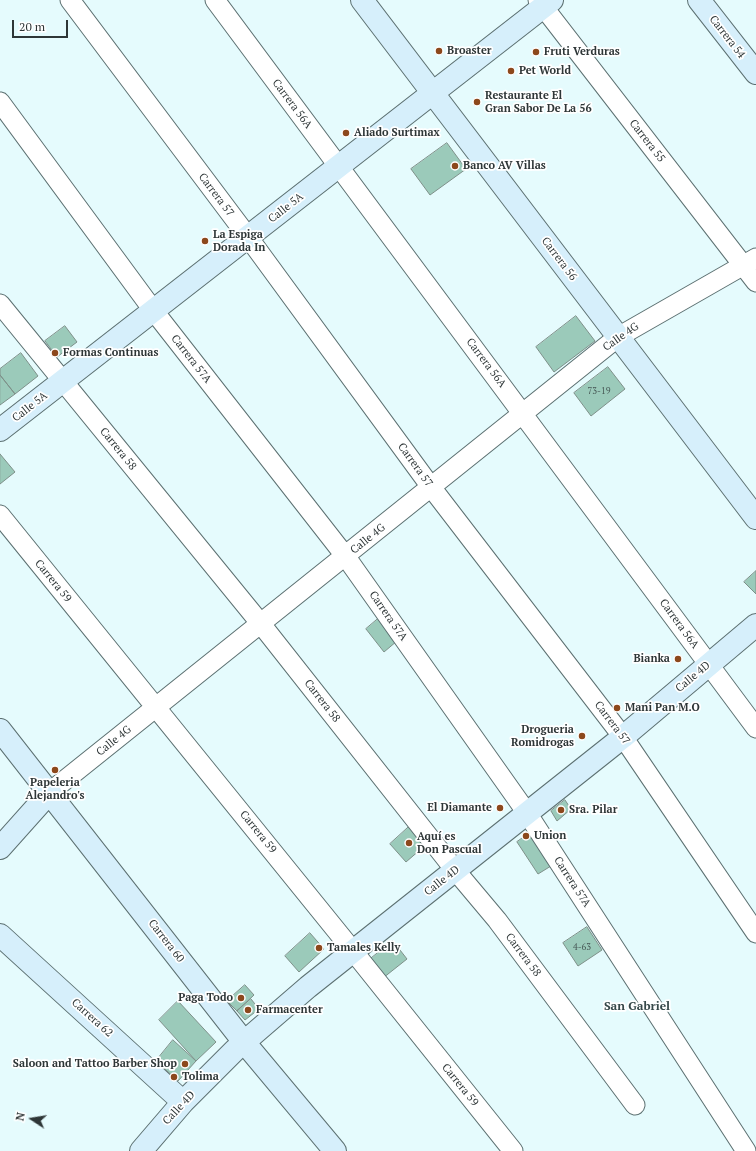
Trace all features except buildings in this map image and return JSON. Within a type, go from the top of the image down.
[{"type":"street","name":"Carrera 57","points":[[70,0],[248,237],[431,487],[623,737],[756,933]]},
{"type":"street","name":"Carrera 56A","points":[[215,0],[756,728]]},
{"type":"street","name":"Carrera 56","points":[[362,0],[756,518]]},
{"type":"street","name":"Carrera 54","points":[[698,0],[756,73]]},
{"type":"street","name":"Calle 5A","points":[[0,430],[432,93],[545,2]]},
{"type":"street","name":"Carrera 55","points":[[545,2],[749,261],[756,282]]},
{"type":"street","name":"Carrera 57A","points":[[0,102],[153,310],[346,557],[527,813],[746,1151]]},
{"type":"street","name":"Calle 4G","points":[[0,848],[50,792],[346,557],[431,487],[618,338],[749,261]]},
{"type":"street","name":"Carrera 58","points":[[0,304],[261,624],[455,870],[497,920],[635,1105]]},
{"type":"street","name":"Carrera 59","points":[[0,515],[354,951],[513,1151]]},
{"type":"street","name":"Calle 4D","points":[[140,1151],[183,1102],[244,1042],[354,951],[623,737],[756,625]]},
{"type":"street","name":"Carrera 60","points":[[0,730],[244,1042],[335,1151]]},
{"type":"street","name":"Carrera 62","points":[[0,935],[183,1102]]},
{"type":"place","name":"Broaster","points":[[439,51]]},
{"type":"place","name":"Fruti Verduras","points":[[536,52]]},
{"type":"place","name":"Pet World","points":[[511,71]]},
{"type":"place","name":"Restaurante El Gran Sabor De La 56","points":[[477,102]]},
{"type":"place","name":"Aliado Surtimax","points":[[346,133]]},
{"type":"place","name":"Banco AV Villas","points":[[455,166]]},
{"type":"place","name":"La Espiga Dorada In","points":[[205,241]]},
{"type":"place","name":"Formas Continuas","points":[[55,353]]},
{"type":"place","name":"Bianka","points":[[678,659]]},
{"type":"place","name":"Mani Pan M.O","points":[[617,708]]},
{"type":"place","name":"Drogueria Romidrogas","points":[[582,736]]},
{"type":"place","name":"Papeleria Alejandro's","points":[[55,770]]},
{"type":"place","name":"El Diamante","points":[[500,808]]},
{"type":"place","name":"Sra. Pilar","points":[[561,810]]},
{"type":"place","name":"Union","points":[[526,836]]},
{"type":"place","name":"Aquí es Don Pascual","points":[[409,843]]},
{"type":"place","name":"Tamales Kelly","points":[[319,948]]},
{"type":"place","name":"Paga Todo","points":[[241,998]]},
{"type":"place","name":"Farmacenter","points":[[248,1010]]},
{"type":"place","name":"Saloon and Tattoo Barber Shop","points":[[185,1064]]},
{"type":"place","name":"Tolima","points":[[174,1077]]},
{"type":"district","name":"San Gabriel","points":[[637,1007]]}]
